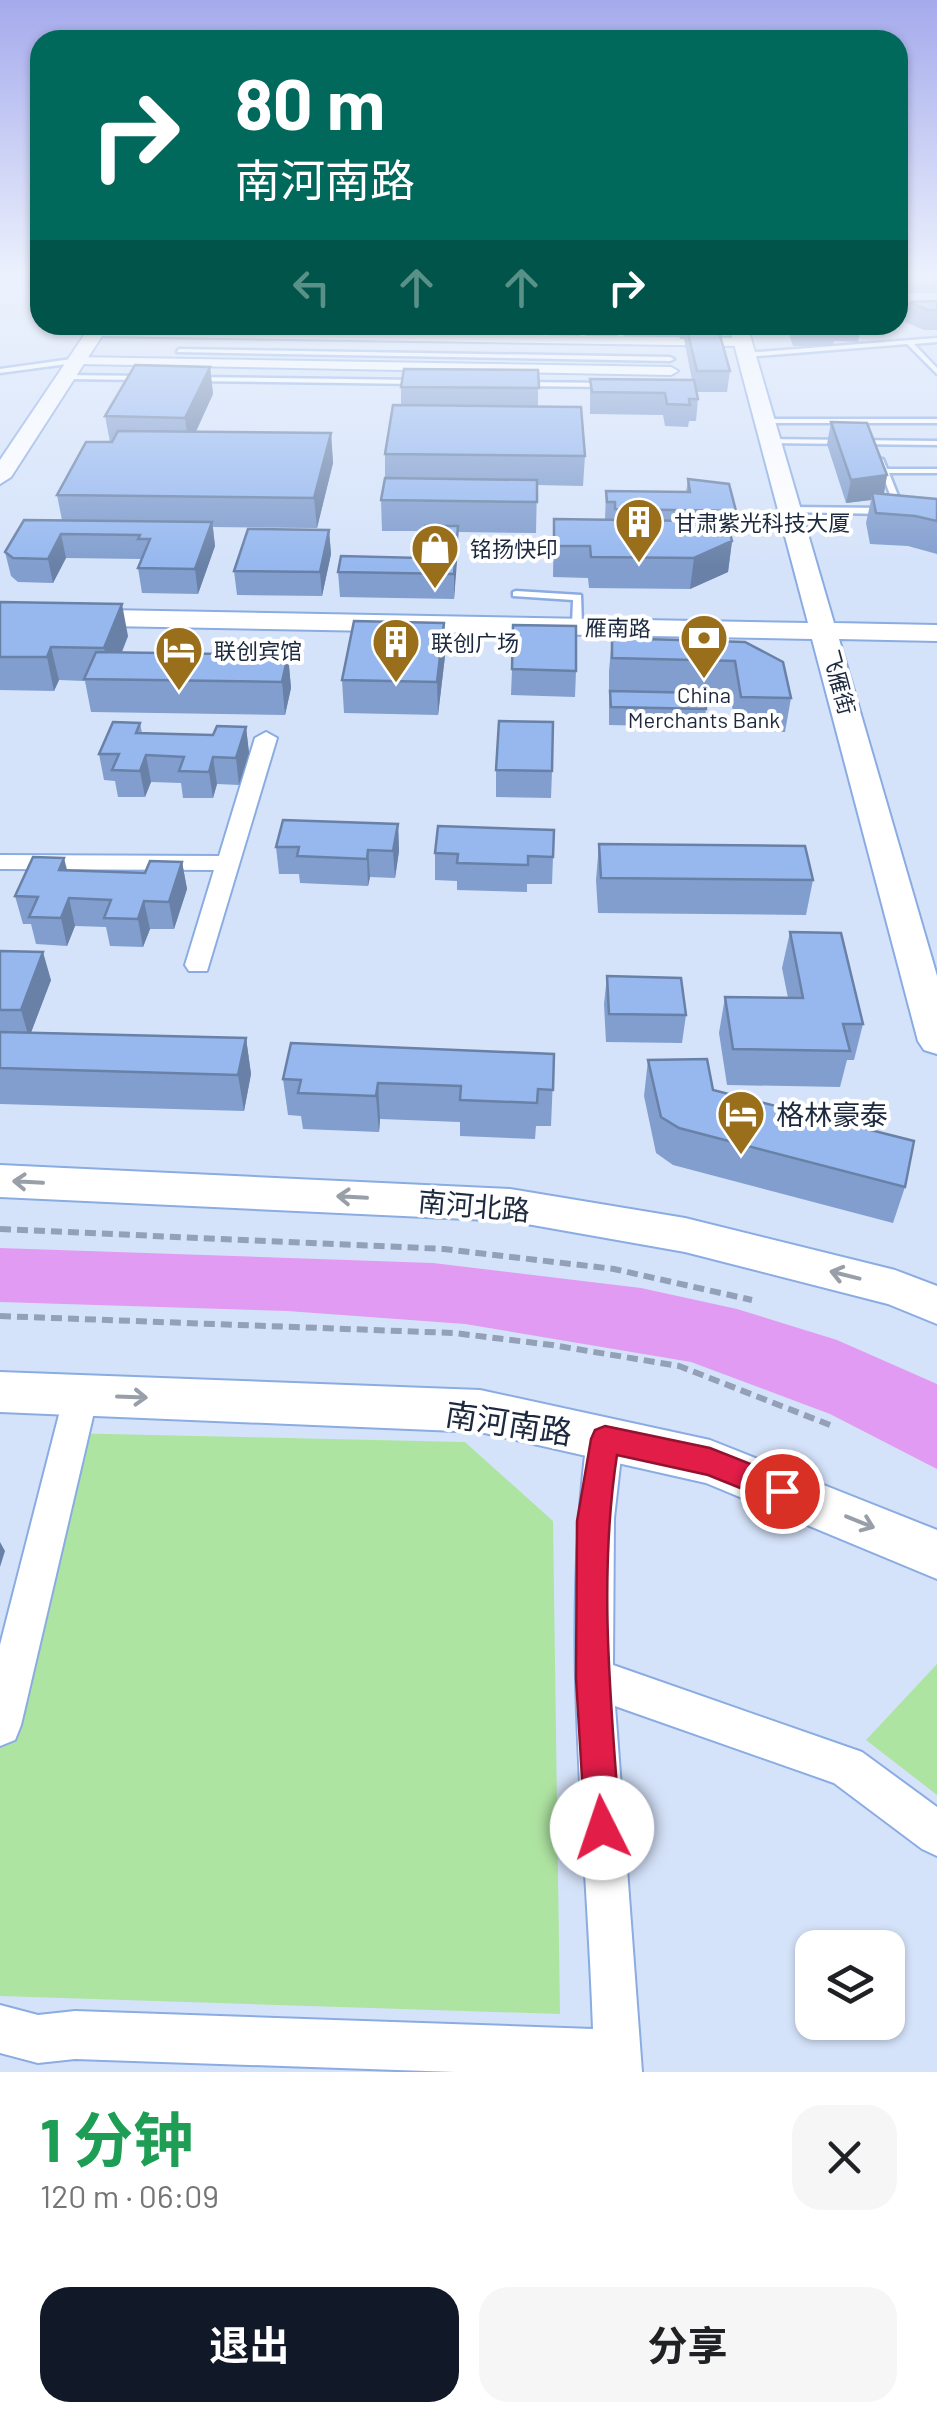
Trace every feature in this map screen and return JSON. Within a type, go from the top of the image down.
[{"type":"main road","points":[[4,466],[71,373]]},
{"type":"main road","name":"飞雁街","points":[[750,373],[927,968],[936,1032]]},
{"type":"main road","name":"雁南路","points":[[0,616],[937,633]]},
{"type":"main road","name":"南河北路","points":[[0,1181],[510,1205],[684,1235],[895,1288],[937,1306]]},
{"type":"main road","name":"南河南路","points":[[0,1392],[480,1411],[710,1462],[937,1554]]},
{"type":"street","points":[[198,966],[266,738]]},
{"type":"street","points":[[0,862],[228,864]]},
{"type":"street","points":[[0,1725],[81,1395]]},
{"type":"street","points":[[0,2030],[38,2039],[75,2035],[618,2063],[592,1678],[592,1521],[605,1439]]},
{"type":"street","points":[[592,1678],[846,1767],[937,1834]]},
{"type":"lane","points":[[109,373],[148,378]]},
{"type":"lane","points":[[188,379],[325,373]]},
{"type":"lane","points":[[520,384],[616,386]]},
{"type":"lane","points":[[766,431],[937,421]]},
{"type":"lane","points":[[766,431],[873,442],[937,443]]},
{"type":"lane","points":[[873,442],[900,512]]},
{"type":"lane","points":[[884,471],[937,472]]},
{"type":"lane","points":[[789,510],[918,512]]},
{"type":"lane","points":[[516,594],[578,596],[577,626]]},
{"type":"path","points":[[0,1228],[444,1249],[614,1269],[752,1300]]},
{"type":"path","points":[[0,1316],[454,1332],[679,1366],[830,1425]]},
{"type":"green space","points":[[61,1433],[465,1442],[553,1521],[560,2014],[0,1996],[0,1667]]},
{"type":"green space","points":[[937,1664],[937,1795],[866,1740]]},
{"type":"shaded area","points":[[0,1248],[433,1263],[641,1288],[737,1309],[837,1340],[937,1384],[937,1469],[830,1414],[691,1362],[465,1324],[287,1311],[0,1302]]},
{"type":"building","points":[[130,373],[207,373],[185,418],[105,416]]},
{"type":"building","points":[[403,373],[538,373],[539,388],[401,387]]},
{"type":"building","points":[[590,379],[694,380],[698,399],[689,399],[690,405],[667,404],[665,393],[592,392]]},
{"type":"building","points":[[393,405],[581,407],[585,456],[385,454]]},
{"type":"building","points":[[831,422],[867,423],[887,475],[851,480]]},
{"type":"building","points":[[118,431],[331,433],[314,498],[57,495],[86,442],[112,442]]},
{"type":"building","points":[[385,478],[537,480],[537,502],[381,500]]},
{"type":"building","points":[[688,479],[729,484],[736,511],[615,509],[615,502],[607,502],[606,491],[690,492]]},
{"type":"building","points":[[872,493],[937,499],[937,521],[876,513]]},
{"type":"building","points":[[554,519],[696,521],[697,525],[728,525],[732,541],[694,558],[591,557],[590,546],[554,546]]},
{"type":"building","points":[[24,520],[212,522],[195,569],[138,568],[150,539],[138,539],[140,535],[61,534],[48,559],[13,558],[5,552]]},
{"type":"building","points":[[425,526],[458,526],[454,574],[338,572],[341,556],[421,558]]},
{"type":"building","points":[[248,529],[329,530],[320,572],[234,571]]},
{"type":"building","points":[[0,602],[122,604],[104,648],[51,647],[47,657],[0,657]]},
{"type":"building","points":[[354,621],[444,623],[437,682],[342,680]]},
{"type":"building","points":[[513,625],[576,626],[576,671],[512,669]]},
{"type":"building","points":[[612,638],[745,642],[783,662],[791,698],[741,697],[735,661],[612,658]]},
{"type":"building","points":[[96,652],[288,655],[282,682],[84,679]]},
{"type":"building","points":[[610,691],[704,693],[706,709],[611,707]]},
{"type":"building","points":[[499,721],[553,722],[552,771],[496,770]]},
{"type":"building","points":[[113,722],[140,723],[136,733],[213,735],[217,726],[246,727],[236,758],[213,757],[209,772],[179,771],[184,757],[146,755],[140,771],[112,770],[119,754],[99,754]]},
{"type":"building","points":[[283,820],[398,824],[393,851],[368,850],[367,859],[297,856],[299,847],[276,847]]},
{"type":"building","points":[[438,826],[554,830],[553,857],[528,856],[528,865],[457,863],[458,854],[435,853]]},
{"type":"building","points":[[599,844],[805,846],[813,880],[601,878]]},
{"type":"building","points":[[33,857],[64,858],[59,870],[145,873],[150,861],[182,862],[169,902],[144,901],[138,919],[104,918],[111,900],[69,898],[61,918],[29,917],[38,897],[15,896]]},
{"type":"building","points":[[790,932],[841,933],[863,1024],[843,1024],[850,1051],[733,1049],[725,997],[803,998]]},
{"type":"building","points":[[0,951],[43,952],[21,1010],[0,1010]]},
{"type":"building","points":[[607,976],[681,978],[686,1015],[609,1014]]},
{"type":"building","points":[[0,1032],[246,1038],[238,1075],[0,1068]]},
{"type":"building","points":[[291,1043],[554,1054],[553,1090],[538,1089],[537,1103],[460,1100],[461,1086],[378,1083],[376,1096],[298,1093],[301,1080],[283,1079]]},
{"type":"building","points":[[707,1059],[713,1090],[914,1141],[905,1187],[679,1128],[661,1117],[648,1060]]},
{"type":"place","name":"甘肃紫光科技大厦","points":[[639,564]]},
{"type":"place","name":"铭扬快印","points":[[435,590]]},
{"type":"place","name":"China Merchants Bank","points":[[704,680]]},
{"type":"place","name":"联创广场","points":[[396,684]]},
{"type":"place","name":"联创宾馆","points":[[179,692]]},
{"type":"place","name":"格林豪泰","points":[[741,1156]]},
{"type":"route","points":[[602,1828],[592,1678],[592,1521],[605,1439],[710,1462],[782,1491]]}]
